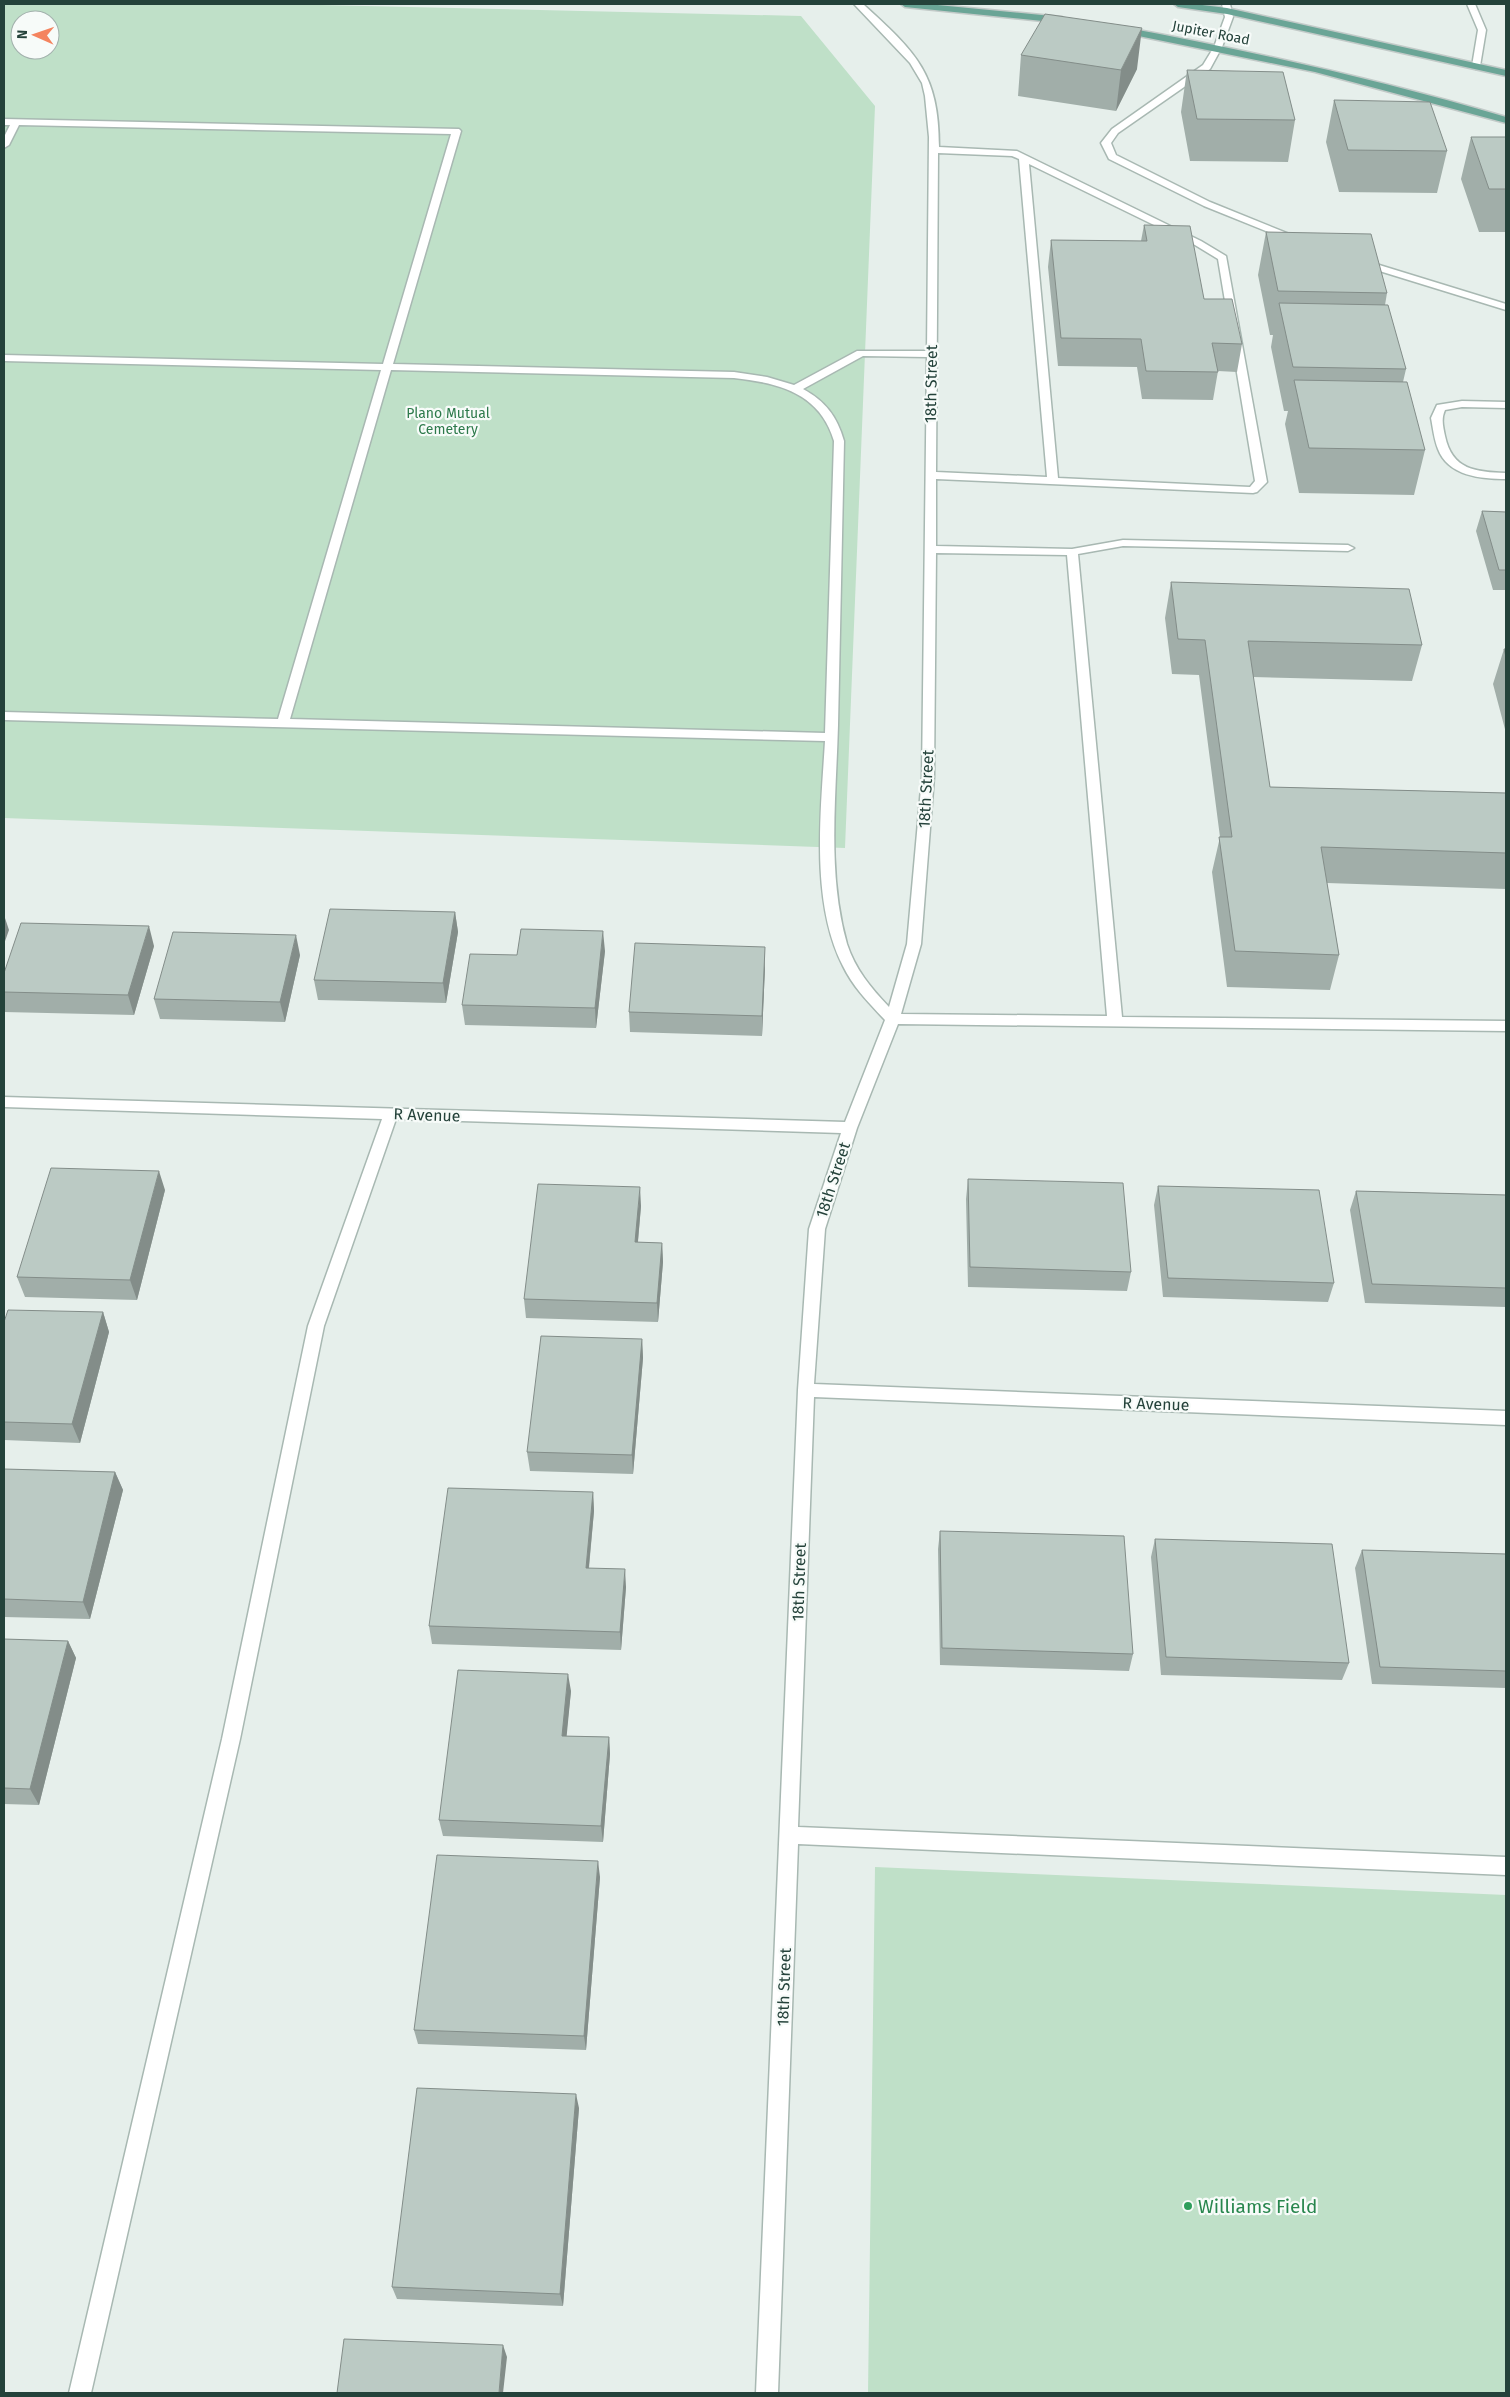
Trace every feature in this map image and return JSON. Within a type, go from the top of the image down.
[{"type":"main road","points":[[904,4],[1074,22]]},
{"type":"main road","name":"Jupiter Road","points":[[1178,4],[1226,7],[1506,74]]},
{"type":"main road","name":"Jupiter Road","points":[[1116,29],[1218,47],[1439,99],[1506,120]]},
{"type":"street","name":"18th Street","points":[[767,2393],[806,1390],[817,1229],[850,1128],[893,1018],[914,944],[928,777],[932,107],[925,82],[900,44],[858,4]]},
{"type":"street","points":[[1471,4],[1482,30],[1476,66]]},
{"type":"street","points":[[1226,7],[1229,17],[1218,47],[1207,67],[1115,131],[1106,143],[1112,157],[1207,204],[1307,244]]},
{"type":"street","points":[[4,122],[456,131],[283,723]]},
{"type":"street","points":[[4,144],[16,122]]},
{"type":"street","points":[[930,475],[1253,490],[1261,482],[1223,258],[1198,243],[1014,153],[933,150]]},
{"type":"street","points":[[1024,158],[1053,481]]},
{"type":"street","points":[[1353,260],[1506,307]]},
{"type":"street","points":[[794,389],[860,353],[932,354]]},
{"type":"street","points":[[4,358],[734,375],[771,380],[794,389],[818,403],[837,427],[831,737],[827,811],[828,857],[832,897],[841,945],[850,970],[864,990],[893,1018],[1506,1026]]},
{"type":"street","points":[[1506,406],[1462,404],[1441,407],[1436,418],[1446,455],[1459,468],[1484,476],[1506,476]]},
{"type":"street","points":[[930,549],[1072,552],[1123,543],[1348,548]]},
{"type":"street","points":[[1072,552],[1115,1022]]},
{"type":"street","points":[[4,716],[831,737]]},
{"type":"street","name":"R Avenue","points":[[4,1102],[850,1128]]},
{"type":"street","points":[[80,2393],[229,1749],[316,1326],[391,1114]]},
{"type":"street","name":"R Avenue","points":[[806,1390],[1506,1418]]},
{"type":"street","points":[[790,1835],[1506,1866]]},
{"type":"green space","name":"Plano Mutual Cemetery","points":[[4,4],[275,4],[801,16],[875,106],[845,848],[4,818]]},
{"type":"green space","name":"Williams Field","points":[[875,1867],[1506,1895],[1506,2393],[868,2393]]},
{"type":"building","points":[[1045,14],[1142,28],[1121,70],[1021,55]]},
{"type":"building","points":[[1187,70],[1283,72],[1295,120],[1197,119]]},
{"type":"building","points":[[1334,100],[1430,102],[1447,151],[1348,150]]},
{"type":"building","points":[[1471,137],[1506,137],[1506,189],[1489,189]]},
{"type":"building","points":[[1144,225],[1190,226],[1204,299],[1232,299],[1242,344],[1212,343],[1218,372],[1146,371],[1141,339],[1061,338],[1051,240],[1147,241]]},
{"type":"building","points":[[1266,232],[1371,234],[1387,293],[1278,291]]},
{"type":"building","points":[[1279,303],[1388,305],[1406,369],[1293,367]]},
{"type":"building","points":[[1294,380],[1407,382],[1425,450],[1309,448]]},
{"type":"building","points":[[1482,511],[1506,512],[1506,570],[1499,570]]},
{"type":"building","points":[[1171,582],[1409,589],[1422,645],[1248,641],[1270,787],[1506,793],[1506,853],[1321,847],[1339,955],[1235,951],[1219,837],[1232,837],[1205,640],[1178,639]]},
{"type":"building","points":[[330,909],[455,912],[443,983],[314,980]]},
{"type":"building","points":[[21,923],[149,926],[128,995],[4,992],[4,973]]},
{"type":"building","points":[[521,929],[603,931],[595,1008],[462,1005],[470,954],[517,955]]},
{"type":"building","points":[[173,932],[296,935],[280,1002],[154,999]]},
{"type":"building","points":[[635,943],[765,947],[762,1016],[629,1012]]},
{"type":"building","points":[[51,1168],[159,1171],[130,1280],[17,1277]]},
{"type":"building","points":[[968,1179],[1123,1183],[1131,1272],[970,1267]]},
{"type":"building","points":[[538,1184],[640,1187],[635,1242],[662,1243],[657,1303],[524,1299]]},
{"type":"building","points":[[1158,1186],[1319,1190],[1334,1283],[1168,1278]]},
{"type":"building","points":[[1356,1191],[1506,1195],[1506,1288],[1372,1284]]},
{"type":"building","points":[[8,1310],[103,1312],[72,1424],[4,1422],[4,1322]]},
{"type":"building","points":[[541,1336],[642,1339],[632,1455],[527,1452]]},
{"type":"building","points":[[4,1469],[115,1472],[83,1602],[4,1599]]},
{"type":"building","points":[[448,1488],[593,1492],[586,1568],[625,1569],[620,1632],[429,1626]]},
{"type":"building","points":[[940,1531],[1124,1536],[1133,1654],[942,1648]]},
{"type":"building","points":[[1155,1539],[1332,1544],[1349,1663],[1166,1657]]},
{"type":"building","points":[[1362,1550],[1506,1554],[1506,1671],[1380,1667]]},
{"type":"building","points":[[4,1639],[68,1641],[30,1789],[4,1788]]},
{"type":"building","points":[[458,1670],[568,1674],[562,1736],[609,1737],[601,1826],[439,1820]]},
{"type":"building","points":[[437,1855],[598,1861],[584,2036],[414,2030]]},
{"type":"building","points":[[417,2088],[576,2094],[560,2294],[392,2287]]},
{"type":"building","points":[[344,2339],[503,2345],[499,2393],[337,2393]]},
{"type":"place","name":"Williams Field","points":[[1188,2206]]}]
